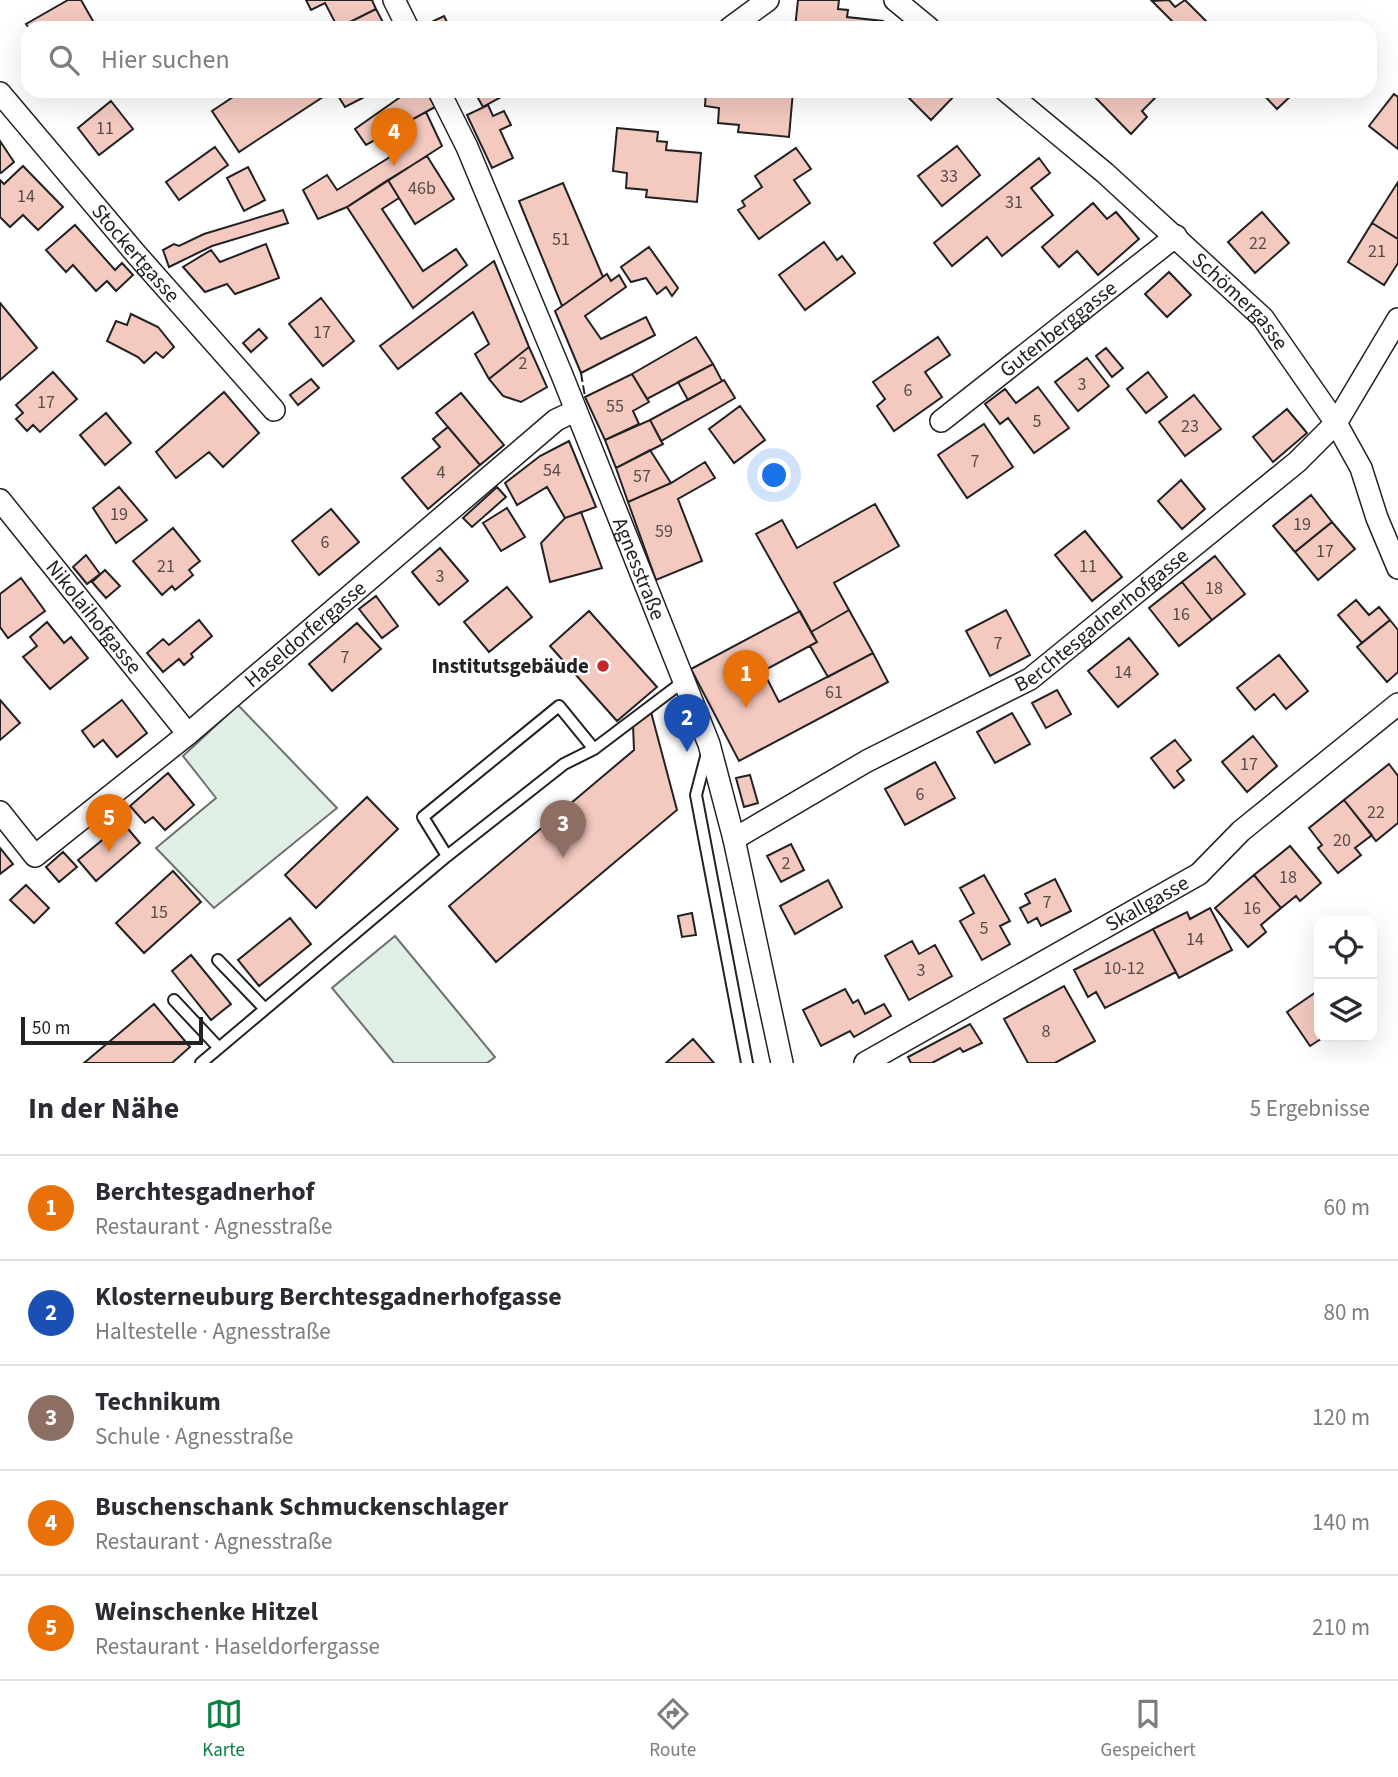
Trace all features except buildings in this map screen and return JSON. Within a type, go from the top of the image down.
[{"type":"street","points":[[394,0],[404,21]]},
{"type":"street","points":[[740,21],[768,0]]},
{"type":"street","points":[[895,0],[920,21]]},
{"type":"street","name":"Stockertgasse","points":[[0,93],[136,254],[274,410]]},
{"type":"street","name":"Agnesstraße","points":[[442,98],[467,147],[709,744],[734,839],[782,1063]]},
{"type":"street","name":"Schömergasse","points":[[1014,98],[1105,173],[1263,318],[1336,423],[1361,468],[1398,568]]},
{"type":"street","name":"Gutenberggasse","points":[[940,421],[1176,236]]},
{"type":"street","name":"Berchtesgadnerhofgasse","points":[[734,839],[867,761],[1030,679],[1297,461],[1336,423],[1398,319]]},
{"type":"street","name":"Haseldorfergasse","points":[[0,811],[36,856],[188,734],[556,420],[575,411]]},
{"type":"street","name":"Nikolaihofgasse","points":[[0,500],[188,734]]},
{"type":"street","name":"Skallgasse","points":[[865,1063],[1199,874],[1241,831],[1398,704]]},
{"type":"lane","points":[[201,1063],[447,856],[564,764],[594,749],[684,681]]},
{"type":"lane","points":[[447,856],[423,817],[559,706],[594,749]]},
{"type":"lane","points":[[709,744],[696,795],[747,1063]]},
{"type":"lane","points":[[218,960],[265,1009]]},
{"type":"lane","points":[[174,1000],[219,1048]]},
{"type":"green space","points":[[238,705],[337,808],[214,908],[156,848],[216,798],[183,756]]},
{"type":"green space","points":[[395,936],[495,1057],[487,1063],[394,1063],[332,988]]},
{"type":"fence","points":[[581,373],[585,397]]},
{"type":"place","name":"Buschenschank Schmuckenschlager","points":[[394,166]]},
{"type":"place","name":"Institutsgebäude","points":[[603,666]]},
{"type":"place","name":"Berchtesgadnerhof","points":[[746,708]]},
{"type":"place","name":"Klosterneuburg Berchtesgadnerhofgasse","points":[[687,752]]},
{"type":"place","name":"Weinschenke Hitzel","points":[[109,852]]},
{"type":"place","name":"Technikum","points":[[563,858]]}]
